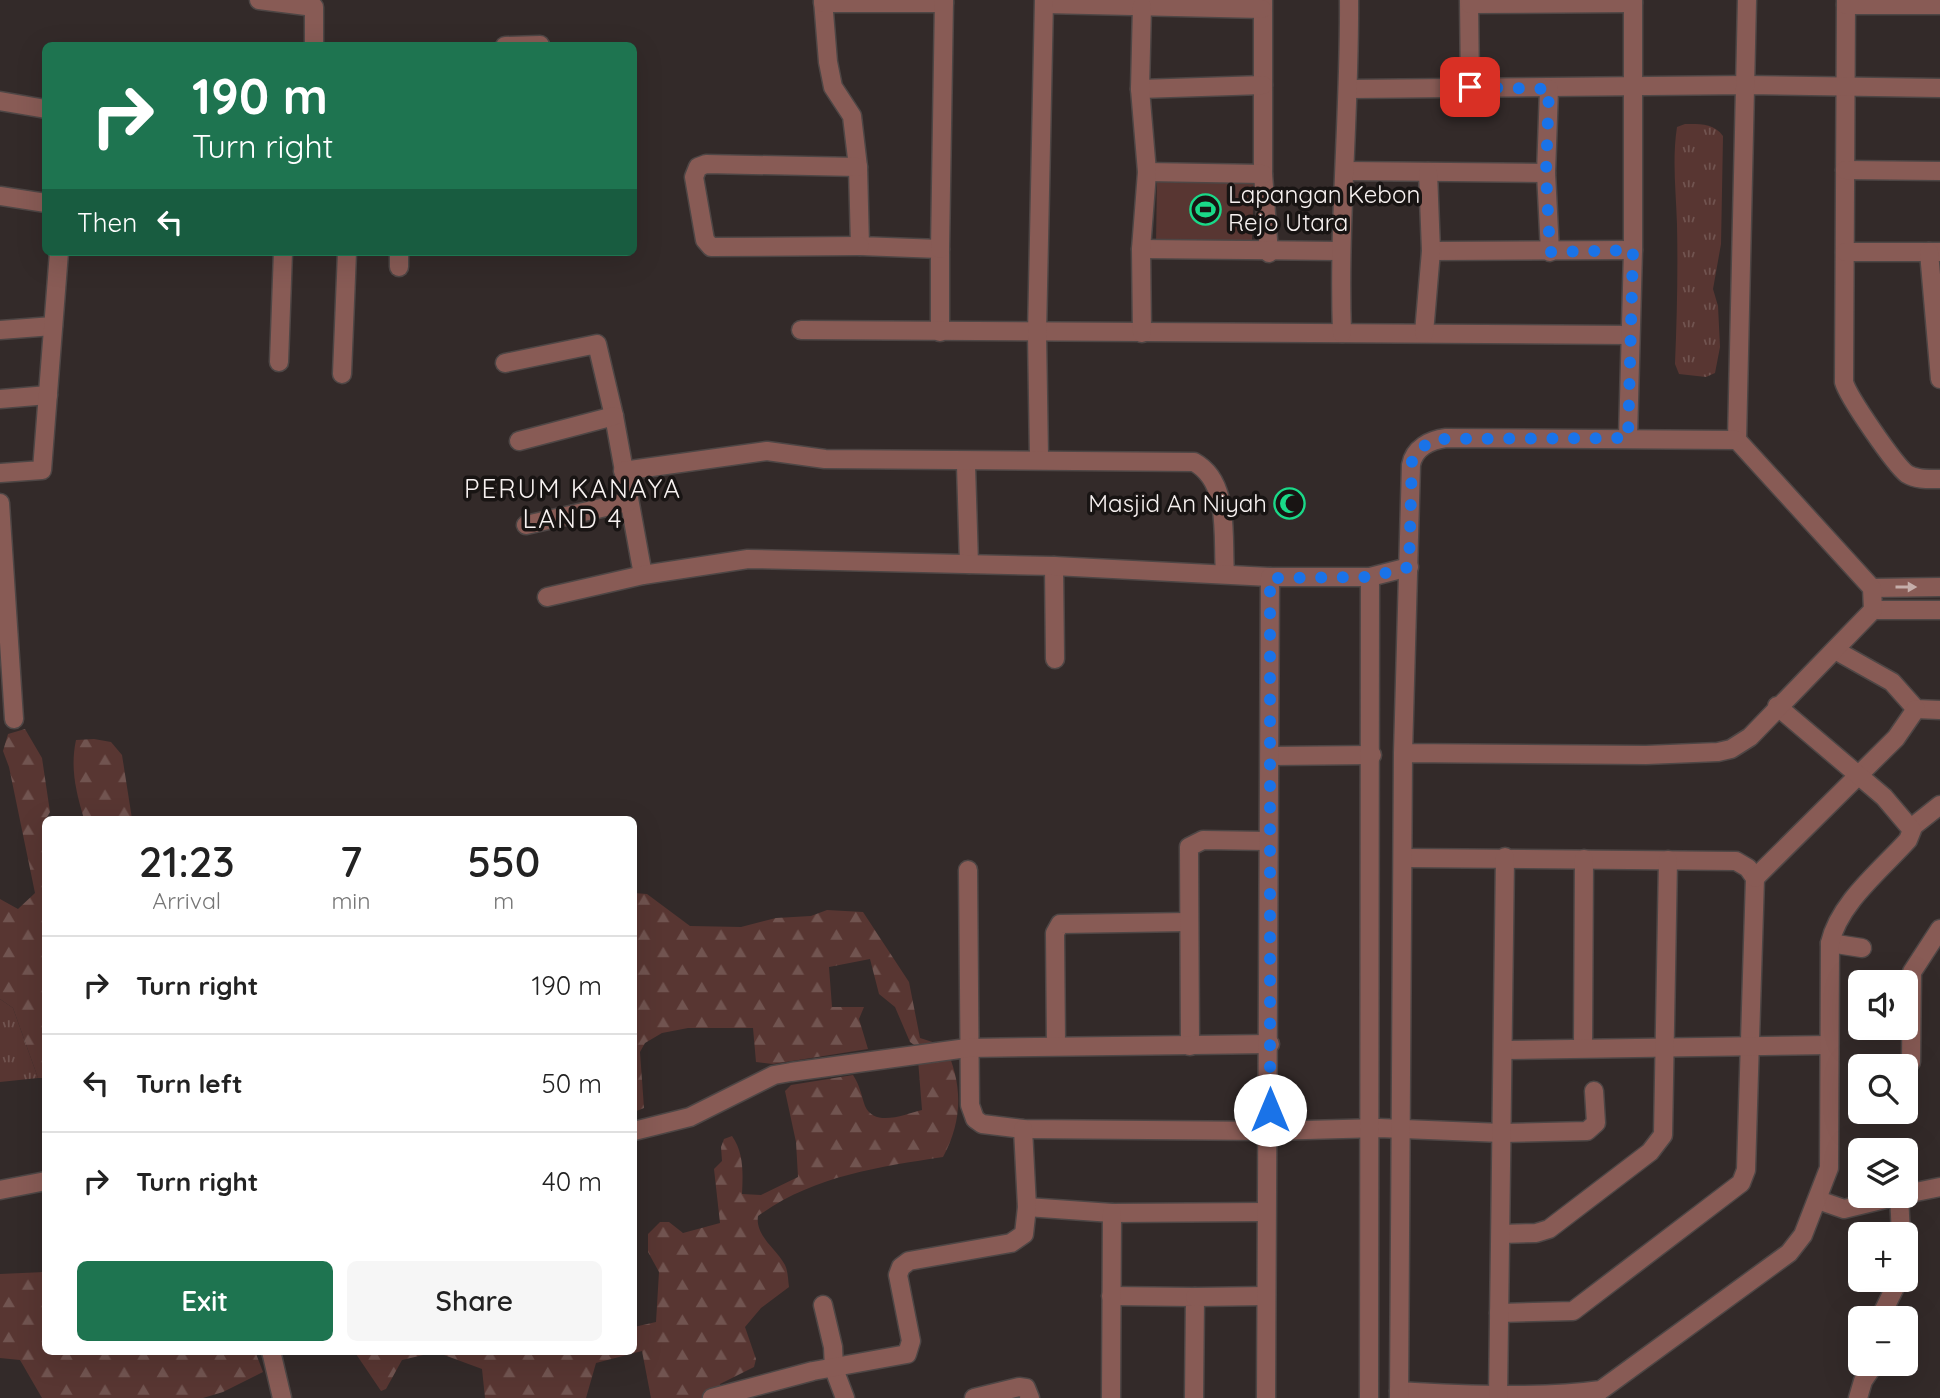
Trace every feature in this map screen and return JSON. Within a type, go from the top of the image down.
[{"type":"street","points":[[259,0],[314,8],[314,42]]},
{"type":"street","points":[[1342,333],[1339,251],[1350,89],[1349,0]]},
{"type":"street","points":[[1403,753],[1646,755],[1731,749],[1751,737],[1777,706],[1873,610],[1872,588],[1737,440],[1748,0]]},
{"type":"street","points":[[860,246],[858,167],[852,116],[834,87],[828,62],[823,2],[944,1],[940,332]]},
{"type":"street","points":[[1470,87],[1470,2],[1633,1],[1633,250],[1628,438]]},
{"type":"street","points":[[1039,458],[1037,334],[1045,2],[1142,6],[1263,5],[1263,174],[1269,253]]},
{"type":"street","points":[[1930,3],[1846,3],[1846,389],[1902,469],[1916,478],[1940,479]]},
{"type":"street","points":[[1142,6],[1140,89],[1147,173],[1141,249],[1142,332]]},
{"type":"street","points":[[1140,89],[1264,85]]},
{"type":"street","points":[[1350,89],[1747,85],[1940,88]]},
{"type":"street","points":[[1549,89],[1546,173],[1550,252]]},
{"type":"street","points":[[0,101],[42,108]]},
{"type":"street","points":[[858,167],[706,164],[698,167],[694,177],[705,240],[714,248],[860,246],[940,249]]},
{"type":"street","points":[[1845,170],[1940,171]]},
{"type":"street","points":[[1345,171],[1546,173]]},
{"type":"street","points":[[1424,332],[1432,251],[1429,172]]},
{"type":"street","points":[[1147,173],[1263,174]]},
{"type":"street","points":[[0,196],[42,202]]},
{"type":"street","points":[[1141,249],[1269,253],[1339,251]]},
{"type":"street","points":[[1432,251],[1633,250]]},
{"type":"street","points":[[1844,252],[1935,252],[1940,379]]},
{"type":"street","points":[[0,473],[42,470],[59,256]]},
{"type":"street","points":[[279,362],[283,256]]},
{"type":"street","points":[[342,374],[347,256]]},
{"type":"street","points":[[0,330],[53,326]]},
{"type":"street","points":[[801,330],[1037,334],[1424,332],[1630,335]]},
{"type":"street","points":[[505,363],[597,344],[614,416],[643,575]]},
{"type":"street","points":[[0,399],[48,395]]},
{"type":"street","points":[[519,441],[614,416]]},
{"type":"street","points":[[1737,440],[1446,438],[1425,444],[1415,454],[1411,465],[1403,753],[1399,1394],[1498,1398],[1576,1396],[1601,1390],[1788,1253],[1803,1235],[1829,1168],[1830,943],[1836,922],[1908,840],[1911,828],[1940,805]]},
{"type":"street","points":[[624,471],[767,451],[825,459],[1039,458],[1185,461],[1203,467],[1214,480],[1220,497],[1225,573]]},
{"type":"street","points":[[966,466],[969,564]]},
{"type":"street","points":[[526,525],[628,502]]},
{"type":"street","points":[[0,503],[14,719]]},
{"type":"street","points":[[547,597],[643,575],[748,559],[1054,566],[1225,573],[1270,578],[1370,577],[1409,567]]},
{"type":"street","points":[[1054,566],[1055,659]]},
{"type":"street","points":[[1369,1398],[1372,755],[1370,577]]},
{"type":"street","points":[[1266,1398],[1266,1212],[1270,1131],[1270,578]]},
{"type":"street","points":[[1872,588],[1940,587]]},
{"type":"street","points":[[1873,610],[1940,610]]},
{"type":"street","points":[[1835,650],[1892,682],[1916,709],[1940,710]]},
{"type":"street","points":[[1777,706],[1884,797],[1911,828]]},
{"type":"street","points":[[1755,878],[1896,738],[1916,709]]},
{"type":"street","points":[[1271,756],[1372,755]]},
{"type":"street","points":[[1190,1046],[1188,850],[1191,844],[1203,839],[1268,841]]},
{"type":"street","points":[[1498,1398],[1505,857]]},
{"type":"street","points":[[1404,858],[1737,861],[1748,868],[1755,878],[1746,1170],[1737,1188],[1573,1311],[1499,1313]]},
{"type":"street","points":[[1583,1047],[1584,859]]},
{"type":"street","points":[[1501,1234],[1536,1233],[1549,1229],[1660,1142],[1665,1121],[1668,860]]},
{"type":"street","points":[[968,870],[967,1048],[970,1105],[975,1119],[989,1125],[1023,1129],[1270,1131],[1369,1128],[1502,1133],[1587,1132],[1596,1123],[1594,1091]]},
{"type":"street","points":[[1056,1045],[1055,933],[1058,925],[1188,922]]},
{"type":"street","points":[[1910,1054],[1912,972],[1940,929]]},
{"type":"street","points":[[1830,943],[1862,948]]},
{"type":"street","points":[[637,1130],[690,1117],[774,1075],[967,1048],[1270,1044]]},
{"type":"street","points":[[1503,1050],[1829,1045]]},
{"type":"street","points":[[712,1398],[813,1371],[907,1354],[911,1341],[898,1275],[901,1267],[909,1261],[1011,1244],[1022,1237],[1026,1230],[1023,1129]]},
{"type":"street","points":[[0,1191],[42,1182]]},
{"type":"street","points":[[1918,1192],[1940,1187]]},
{"type":"street","points":[[1818,1200],[1848,1208]]},
{"type":"street","points":[[1027,1207],[1112,1213],[1266,1212]]},
{"type":"street","points":[[1111,1398],[1112,1213]]},
{"type":"street","points":[[1111,1296],[1266,1296]]},
{"type":"street","points":[[1194,1398],[1195,1297]]},
{"type":"street","points":[[823,1305],[833,1347],[834,1369],[845,1398]]},
{"type":"street","points":[[272,1355],[282,1398]]},
{"type":"street","points":[[1858,1398],[1866,1376]]},
{"type":"street","points":[[974,1398],[1018,1387],[1028,1390],[1030,1398]]},
{"type":"green space","points":[[1685,124],[1711,126],[1723,136],[1721,244],[1713,289],[1718,306],[1720,347],[1715,373],[1706,377],[1679,374],[1675,364],[1675,151],[1677,127]]},
{"type":"green space","name":"Lapangan Kebon Rejo Utara","points":[[1254,178],[1252,240],[1156,242],[1157,179]]},
{"type":"green space","points":[[25,729],[42,758],[50,812],[48,816],[42,816],[42,1078],[38,1078],[13,1008],[0,999],[0,899],[18,909],[35,893],[9,767],[3,751],[8,734]]},
{"type":"green space","points":[[76,740],[111,742],[122,755],[132,816],[83,816],[75,780]]},
{"type":"green space","points":[[637,893],[647,894],[690,926],[741,927],[776,918],[811,916],[827,910],[863,912],[909,982],[920,1038],[945,1046],[958,1088],[957,1116],[950,1143],[943,1157],[870,1170],[824,1182],[779,1202],[758,1216],[763,1236],[785,1265],[789,1287],[761,1308],[745,1327],[756,1359],[754,1367],[720,1384],[722,1398],[651,1398],[642,1351],[637,1352],[637,1326],[656,1322],[659,1272],[648,1252],[648,1234],[660,1222],[669,1222],[683,1233],[720,1223],[714,1169],[722,1161],[721,1147],[724,1139],[732,1136],[739,1149],[742,1194],[761,1195],[798,1177],[796,1142],[785,1091],[791,1085],[853,1075],[870,1113],[891,1118],[922,1110],[917,1047],[910,1042],[895,1007],[879,994],[870,959],[829,967],[832,1007],[864,1007],[859,1019],[868,1049],[773,1064],[756,1062],[753,1028],[688,1028],[662,1033],[645,1043],[640,1052],[644,1108],[637,1111]]},
{"type":"green space","points":[[0,999],[13,1008],[38,1078],[0,1082]]},
{"type":"green space","points":[[42,1272],[42,1355],[257,1355],[263,1372],[223,1392],[203,1398],[42,1398],[20,1360],[0,1358],[0,1274]]},
{"type":"green space","points":[[357,1355],[423,1355],[402,1360],[386,1389],[381,1391]]},
{"type":"green space","points":[[444,1355],[627,1355],[596,1363],[586,1398],[485,1398],[482,1369]]},
{"type":"place","name":"Lapangan Kebon Rejo Utara","points":[[1205,209]]},
{"type":"place","name":"Masjid An Niyah","points":[[1290,504]]},
{"type":"district","name":"PERUM KANAYA LAND 4","points":[[573,504]]},
{"type":"route","points":[[1270,1110],[1270,578],[1370,577],[1409,567],[1412,459],[1418,450],[1435,439],[1628,438],[1633,250],[1550,252],[1546,173],[1549,89],[1470,87]]}]
